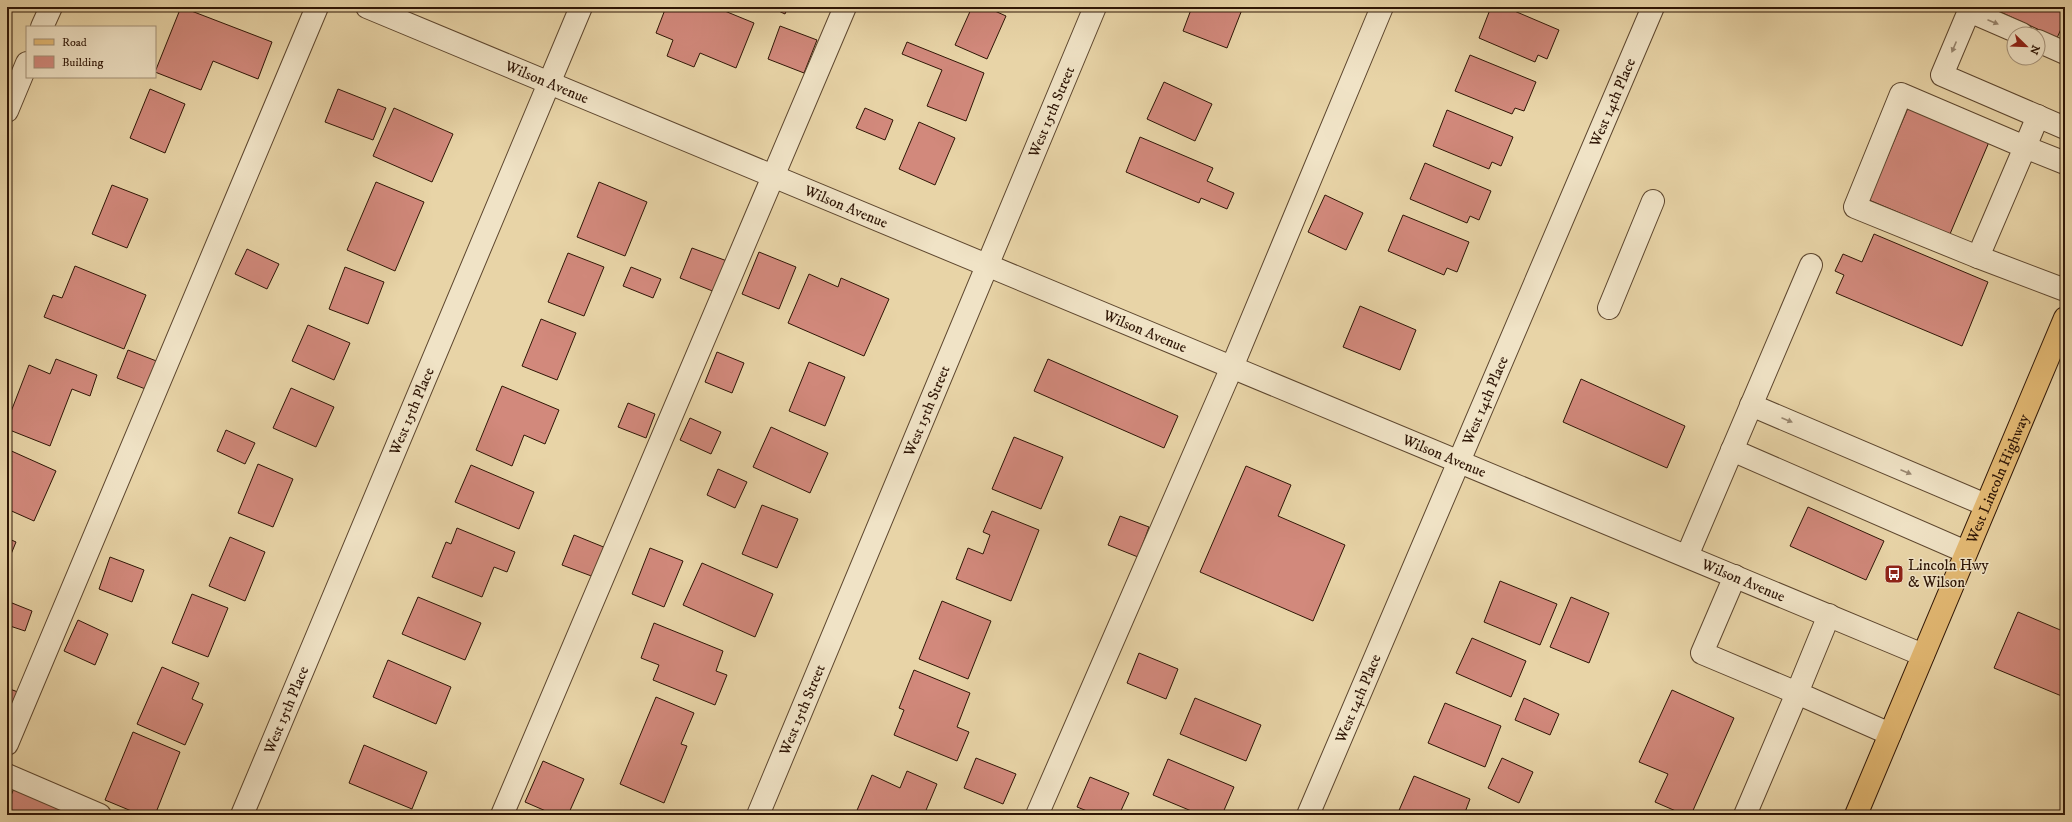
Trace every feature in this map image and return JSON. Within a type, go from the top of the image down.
[{"type":"main road","name":"West Lincoln Highway","points":[[1856,815],[2065,318]]},
{"type":"street","points":[[42,26],[51,7]]},
{"type":"street","points":[[7,744],[317,7]]},
{"type":"street","name":"Wilson Avenue","points":[[367,7],[1923,654]]},
{"type":"street","name":"West 15th Place","points":[[242,815],[581,7]]},
{"type":"street","points":[[502,815],[845,7]]},
{"type":"street","name":"West 15th Street","points":[[758,815],[1095,7]]},
{"type":"street","points":[[1037,815],[1232,367],[1382,7]]},
{"type":"street","name":"West 14th Place","points":[[1308,815],[1653,7]]},
{"type":"street","points":[[2006,26],[1970,9],[1942,75],[2065,128]]},
{"type":"street","points":[[2046,44],[2065,52]]},
{"type":"street","points":[[7,111],[26,65]]},
{"type":"street","points":[[2065,163],[1901,94],[1855,207],[1978,257],[2065,290]]},
{"type":"street","points":[[1978,257],[2038,116]]},
{"type":"street","points":[[1609,308],[1653,201]]},
{"type":"street","points":[[1687,556],[1811,264]]},
{"type":"street","points":[[1751,405],[1986,505]]},
{"type":"street","points":[[1732,450],[1966,552]]},
{"type":"street","points":[[1735,576],[1702,653],[1890,734]]},
{"type":"street","points":[[1745,815],[1829,615]]},
{"type":"street","points":[[7,775],[100,815]]},
{"type":"building","points":[[181,7],[272,42],[258,79],[213,61],[201,90],[156,72]]},
{"type":"building","points":[[666,7],[715,7],[754,23],[736,68],[700,53],[694,67],[667,56],[673,40],[656,33]]},
{"type":"building","points":[[770,7],[788,7],[785,14]]},
{"type":"building","points":[[972,7],[986,7],[1006,16],[987,59],[955,45]]},
{"type":"building","points":[[1192,7],[1243,7],[1227,48],[1183,31]]},
{"type":"building","points":[[1491,7],[1505,7],[1559,30],[1547,59],[1538,55],[1535,62],[1479,38]]},
{"type":"building","points":[[1997,7],[2065,7],[2065,30],[2061,29],[2057,38],[2046,33],[2046,26],[2031,26],[1996,10]]},
{"type":"building","points":[[780,26],[817,40],[804,73],[768,59]]},
{"type":"building","points":[[907,42],[984,73],[966,121],[927,106],[942,70],[902,54]]},
{"type":"building","points":[[1470,55],[1536,82],[1524,111],[1515,108],[1512,114],[1455,91]]},
{"type":"building","points":[[1164,82],[1212,104],[1195,141],[1147,119]]},
{"type":"building","points":[[150,89],[185,104],[165,153],[130,138]]},
{"type":"building","points":[[338,89],[386,108],[373,140],[325,122]]},
{"type":"building","points":[[394,108],[453,134],[432,182],[373,156]]},
{"type":"building","points":[[865,108],[893,120],[885,140],[856,128]]},
{"type":"building","points":[[1908,108],[1989,142],[1950,234],[1869,200]]},
{"type":"building","points":[[1447,110],[1513,137],[1501,166],[1492,162],[1489,169],[1433,146]]},
{"type":"building","points":[[919,122],[955,138],[935,185],[899,169]]},
{"type":"building","points":[[1140,137],[1213,168],[1207,181],[1234,193],[1227,209],[1201,198],[1199,203],[1126,172]]},
{"type":"building","points":[[1425,163],[1491,191],[1479,220],[1470,216],[1467,223],[1410,199]]},
{"type":"building","points":[[376,182],[424,202],[395,271],[347,250]]},
{"type":"building","points":[[599,182],[647,202],[625,256],[577,237]]},
{"type":"building","points":[[112,185],[148,199],[127,248],[92,234]]},
{"type":"building","points":[[1325,195],[1363,213],[1346,250],[1308,232]]},
{"type":"building","points":[[1403,215],[1469,242],[1457,272],[1447,268],[1444,275],[1388,251]]},
{"type":"building","points":[[1874,234],[1988,282],[1962,346],[1836,293],[1844,275],[1835,271],[1843,254],[1862,262]]},
{"type":"building","points":[[692,248],[727,261],[715,292],[680,278]]},
{"type":"building","points":[[247,249],[279,264],[267,289],[235,274]]},
{"type":"building","points":[[759,252],[796,267],[779,309],[742,294]]},
{"type":"building","points":[[568,253],[604,267],[584,316],[548,302]]},
{"type":"building","points":[[75,266],[146,295],[124,349],[44,317],[53,295],[62,298]]},
{"type":"building","points":[[345,267],[384,282],[368,324],[329,309]]},
{"type":"building","points":[[631,267],[661,279],[653,298],[623,286]]},
{"type":"building","points":[[809,274],[838,287],[841,278],[889,299],[864,356],[788,323]]},
{"type":"building","points":[[1360,306],[1416,330],[1400,370],[1343,347]]},
{"type":"building","points":[[541,319],[576,333],[557,380],[522,366]]},
{"type":"building","points":[[308,325],[350,343],[334,380],[292,361]]},
{"type":"building","points":[[128,350],[159,362],[148,390],[117,378]]},
{"type":"building","points":[[717,352],[744,363],[732,393],[705,382]]},
{"type":"building","points":[[56,359],[97,375],[90,396],[72,389],[50,446],[7,429],[7,422],[29,365],[50,374]]},
{"type":"building","points":[[1048,359],[1178,416],[1164,448],[1034,391]]},
{"type":"building","points":[[809,362],[845,377],[825,426],[789,411]]},
{"type":"building","points":[[1581,379],[1685,426],[1667,468],[1563,422]]},
{"type":"building","points":[[502,386],[559,410],[545,444],[524,435],[512,466],[476,450]]},
{"type":"building","points":[[291,388],[334,407],[316,447],[273,428]]},
{"type":"building","points":[[628,403],[655,414],[646,438],[618,427]]},
{"type":"building","points":[[690,418],[721,432],[711,454],[680,440]]},
{"type":"building","points":[[771,427],[828,453],[810,493],[753,467]]},
{"type":"building","points":[[226,430],[255,443],[245,464],[217,451]]},
{"type":"building","points":[[1014,437],[1063,457],[1041,509],[992,489]]},
{"type":"building","points":[[7,449],[56,471],[34,521],[7,509]]},
{"type":"building","points":[[258,464],[293,479],[273,527],[238,513]]},
{"type":"building","points":[[471,465],[534,492],[519,529],[455,502]]},
{"type":"building","points":[[1246,466],[1291,485],[1278,516],[1345,545],[1313,621],[1200,572]]},
{"type":"building","points":[[718,469],[747,482],[735,508],[707,495]]},
{"type":"building","points":[[762,505],[798,519],[777,568],[742,554]]},
{"type":"building","points":[[1808,507],[1884,541],[1866,580],[1790,546]]},
{"type":"building","points":[[992,511],[1039,530],[1011,601],[956,579],[968,548],[983,554],[990,535],[983,532]]},
{"type":"building","points":[[1120,516],[1149,527],[1138,557],[1108,545]]},
{"type":"building","points":[[457,528],[515,552],[507,572],[494,567],[482,597],[432,577],[446,542],[451,544]]},
{"type":"building","points":[[574,535],[606,548],[594,577],[562,565]]},
{"type":"building","points":[[230,537],[265,552],[245,601],[209,586]]},
{"type":"building","points":[[7,538],[16,542],[7,564]]},
{"type":"building","points":[[650,548],[683,561],[664,607],[632,594]]},
{"type":"building","points":[[110,557],[144,570],[132,602],[99,589]]},
{"type":"building","points":[[702,563],[773,594],[755,637],[683,605]]},
{"type":"building","points":[[1500,581],[1557,604],[1540,645],[1484,622]]},
{"type":"building","points":[[192,594],[228,608],[208,657],[172,643]]},
{"type":"building","points":[[418,597],[481,623],[465,660],[402,634]]},
{"type":"building","points":[[1571,597],[1609,613],[1589,663],[1550,647]]},
{"type":"building","points":[[7,601],[32,611],[25,631],[7,625]]},
{"type":"building","points":[[942,601],[991,621],[968,679],[919,659]]},
{"type":"building","points":[[2018,612],[2065,632],[2064,697],[1994,668]]},
{"type":"building","points":[[78,620],[108,634],[95,665],[64,651]]},
{"type":"building","points":[[654,623],[723,651],[716,671],[727,675],[715,705],[653,680],[659,665],[641,658]]},
{"type":"building","points":[[1472,638],[1526,661],[1511,697],[1456,673]]},
{"type":"building","points":[[1139,653],[1178,669],[1166,699],[1127,683]]},
{"type":"building","points":[[388,660],[451,687],[436,724],[373,697]]},
{"type":"building","points":[[162,667],[199,683],[192,699],[203,704],[185,745],[137,724]]},
{"type":"building","points":[[914,670],[970,693],[957,727],[969,732],[957,761],[894,735],[904,710],[899,708]]},
{"type":"building","points":[[7,688],[18,692],[7,718]]},
{"type":"building","points":[[1672,690],[1734,718],[1691,815],[1685,815],[1655,802],[1668,774],[1639,762]]},
{"type":"building","points":[[656,697],[694,713],[681,744],[687,746],[664,803],[620,784]]},
{"type":"building","points":[[1195,698],[1261,725],[1246,761],[1180,734]]},
{"type":"building","points":[[1524,698],[1559,714],[1550,735],[1515,720]]},
{"type":"building","points":[[1445,703],[1501,726],[1485,767],[1428,743]]},
{"type":"building","points":[[133,732],[180,752],[155,815],[141,815],[105,800]]},
{"type":"building","points":[[364,745],[427,772],[412,809],[349,783]]},
{"type":"building","points":[[976,758],[1016,774],[1003,804],[964,788]]},
{"type":"building","points":[[1502,758],[1533,772],[1519,803],[1488,788]]},
{"type":"building","points":[[1168,759],[1234,787],[1222,815],[1201,815],[1153,795]]},
{"type":"building","points":[[543,761],[584,779],[568,815],[555,815],[525,802]]},
{"type":"building","points":[[907,771],[937,784],[924,815],[855,815],[872,775],[900,788]]},
{"type":"building","points":[[1414,776],[1470,799],[1464,815],[1397,815]]},
{"type":"building","points":[[1090,777],[1129,793],[1119,815],[1097,815],[1077,807]]},
{"type":"building","points":[[14,788],[70,811],[68,815],[7,815],[7,806]]},
{"type":"place","name":"Lincoln Hwy & Wilson","points":[[1894,574]]}]
